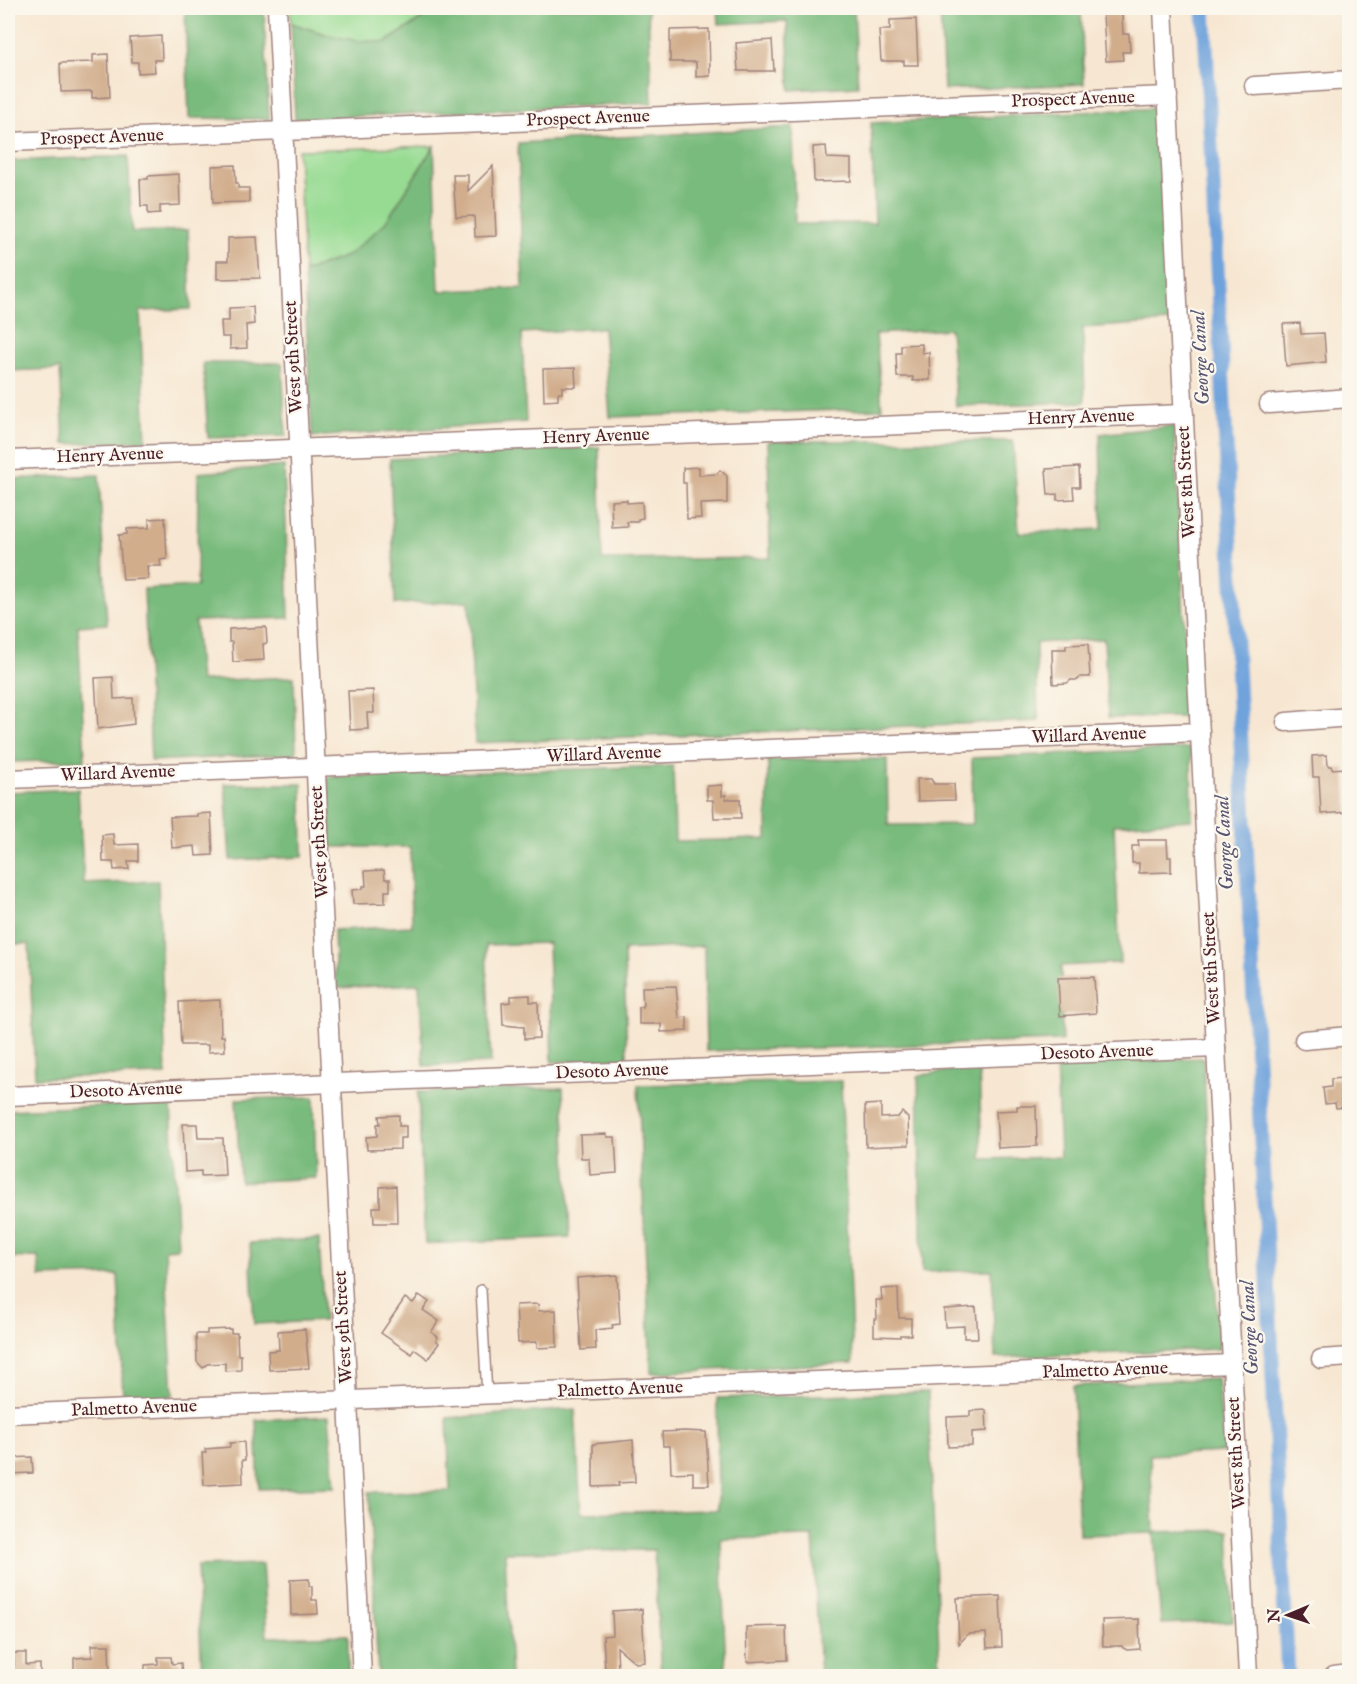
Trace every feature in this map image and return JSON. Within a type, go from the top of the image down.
[{"type":"street","name":"West 9th Street","points":[[277,8],[362,1677]]},
{"type":"street","name":"West 8th Street","points":[[1163,8],[1248,1677]]},
{"type":"street","points":[[1254,86],[1350,80]]},
{"type":"street","name":"Prospect Avenue","points":[[8,142],[1168,96]]},
{"type":"street","points":[[1269,404],[1350,398]]},
{"type":"street","name":"Henry Avenue","points":[[8,460],[1184,414]]},
{"type":"street","points":[[1286,722],[1350,717]]},
{"type":"street","name":"Willard Avenue","points":[[8,779],[1200,732]]},
{"type":"street","points":[[1304,1040],[1350,1036]]},
{"type":"street","name":"Desoto Avenue","points":[[8,1095],[1216,1048]]},
{"type":"street","points":[[1321,1359],[1350,1357]]},
{"type":"street","name":"Palmetto Avenue","points":[[8,1414],[1232,1364]]},
{"type":"lane","points":[[481,1290],[487,1395]]},
{"type":"green space","points":[[185,8],[264,8],[269,119],[189,118]]},
{"type":"green space","points":[[290,8],[422,8],[422,19],[386,42],[358,41],[328,35],[291,23]]},
{"type":"green space","points":[[422,8],[648,8],[652,103],[295,119],[291,23],[328,35],[358,41],[386,42],[422,19]]},
{"type":"green space","points":[[718,8],[854,8],[858,86],[790,90],[787,21],[719,24]]},
{"type":"green space","points":[[940,8],[1081,8],[1084,84],[944,90]]},
{"type":"green space","points":[[1158,108],[1169,322],[1083,328],[1085,402],[956,406],[950,329],[876,334],[882,409],[610,417],[603,328],[522,333],[526,422],[312,437],[304,272],[349,255],[386,222],[434,146],[439,291],[523,288],[518,143],[793,127],[795,224],[875,223],[871,123]]},
{"type":"green space","points":[[434,146],[386,222],[349,255],[304,272],[298,150]]},
{"type":"green space","points":[[128,156],[132,232],[188,230],[191,309],[140,311],[146,441],[64,444],[60,369],[8,371],[8,161]]},
{"type":"green space","points":[[203,363],[282,363],[286,436],[208,438]]},
{"type":"green space","points":[[1174,426],[1189,717],[1108,718],[1104,639],[1036,643],[1038,721],[475,743],[469,601],[395,604],[390,459],[599,447],[602,560],[770,558],[768,441],[1013,441],[1019,533],[1102,529],[1100,434]]},
{"type":"green space","points":[[284,466],[289,618],[195,621],[200,681],[294,677],[296,754],[151,761],[144,589],[197,586],[198,473]]},
{"type":"green space","points":[[99,475],[107,624],[78,626],[85,760],[8,762],[8,479]]},
{"type":"green space","points":[[1191,748],[1192,820],[1114,825],[1120,963],[1061,966],[1062,1041],[706,1051],[704,946],[624,950],[627,1059],[552,1062],[548,943],[486,945],[491,1063],[424,1066],[419,984],[336,988],[334,930],[412,926],[410,847],[331,847],[327,777],[673,766],[675,841],[767,839],[768,760],[887,759],[888,825],[973,824],[972,758]]},
{"type":"green space","points":[[225,784],[302,784],[303,857],[230,860]]},
{"type":"green space","points":[[78,789],[84,884],[158,881],[166,1075],[35,1078],[29,944],[8,944],[8,792]]},
{"type":"green space","points":[[1203,1058],[1219,1349],[995,1358],[992,1270],[922,1272],[918,1076],[979,1066],[982,1159],[1060,1157],[1056,1062]]},
{"type":"green space","points":[[841,1081],[853,1363],[651,1373],[638,1085]]},
{"type":"green space","points":[[563,1088],[570,1237],[425,1244],[418,1092]]},
{"type":"green space","points":[[314,1097],[316,1178],[240,1182],[236,1099]]},
{"type":"green space","points":[[171,1103],[178,1248],[165,1249],[173,1396],[123,1399],[118,1275],[40,1277],[38,1257],[8,1258],[8,1110]]},
{"type":"green space","points":[[319,1239],[324,1321],[254,1324],[250,1243]]},
{"type":"green space","points":[[1217,1378],[1225,1452],[1150,1455],[1154,1532],[1229,1530],[1233,1621],[1161,1624],[1154,1533],[1079,1535],[1073,1386]]},
{"type":"green space","points":[[928,1392],[940,1676],[820,1676],[813,1537],[721,1539],[726,1676],[661,1676],[654,1550],[505,1552],[511,1676],[378,1676],[369,1492],[450,1491],[447,1418],[575,1409],[581,1513],[718,1510],[717,1398]]},
{"type":"green space","points":[[329,1416],[335,1487],[259,1489],[256,1420]]},
{"type":"green space","points":[[262,1564],[267,1637],[348,1635],[348,1676],[202,1676],[197,1566]]},
{"type":"building","points":[[1122,14],[1123,34],[1129,34],[1130,52],[1122,52],[1123,60],[1106,61],[1103,15]]},
{"type":"building","points":[[916,19],[918,65],[904,65],[904,61],[881,61],[879,30],[890,30],[890,20]]},
{"type":"building","points":[[709,29],[710,76],[696,77],[696,62],[670,62],[670,30]]},
{"type":"building","points":[[161,36],[162,60],[154,60],[155,72],[138,73],[138,62],[132,62],[130,38]]},
{"type":"building","points":[[772,40],[774,71],[738,71],[736,43]]},
{"type":"building","points":[[108,54],[110,97],[92,98],[92,91],[61,92],[60,63],[93,62],[93,55]]},
{"type":"building","points":[[826,146],[827,158],[851,159],[851,181],[814,182],[813,147]]},
{"type":"building","points":[[235,165],[236,183],[238,183],[238,188],[249,188],[249,202],[213,203],[212,166]]},
{"type":"building","points":[[493,166],[496,236],[475,237],[474,216],[456,217],[453,175],[468,175],[468,191]]},
{"type":"building","points":[[179,174],[180,205],[160,206],[160,213],[148,214],[148,206],[141,206],[140,179],[148,179],[148,176]]},
{"type":"building","points":[[257,237],[260,278],[217,279],[217,261],[228,261],[228,238]]},
{"type":"building","points":[[253,307],[254,324],[246,325],[247,348],[230,349],[230,337],[222,337],[221,321],[229,321],[229,308]]},
{"type":"building","points":[[1300,323],[1301,334],[1324,333],[1326,362],[1286,366],[1283,324]]},
{"type":"building","points":[[922,344],[922,353],[929,352],[930,380],[913,381],[913,377],[897,377],[896,353],[901,353],[901,345]]},
{"type":"building","points":[[575,368],[576,387],[562,387],[562,393],[558,393],[558,400],[544,401],[543,369]]},
{"type":"building","points":[[699,467],[699,475],[717,474],[720,470],[727,476],[727,503],[700,504],[701,518],[687,519],[686,483],[683,483],[683,468]]},
{"type":"building","points":[[1079,467],[1080,487],[1073,487],[1074,499],[1057,500],[1057,494],[1048,495],[1046,469]]},
{"type":"building","points":[[627,500],[627,503],[642,502],[643,518],[638,519],[638,522],[627,522],[628,527],[612,528],[611,501]]},
{"type":"building","points":[[165,518],[167,559],[160,560],[161,566],[147,566],[148,579],[123,580],[119,535],[127,534],[127,529],[149,528],[149,519]]},
{"type":"building","points":[[266,627],[267,643],[263,644],[264,660],[233,662],[229,629]]},
{"type":"building","points":[[1088,644],[1090,677],[1080,677],[1078,680],[1071,680],[1067,683],[1053,684],[1052,649],[1066,649],[1066,645]]},
{"type":"building","points":[[113,677],[114,699],[133,698],[134,724],[98,729],[95,678]]},
{"type":"building","points":[[373,690],[374,713],[367,713],[368,729],[350,730],[348,691]]},
{"type":"building","points":[[1327,755],[1328,766],[1332,769],[1345,768],[1348,812],[1321,814],[1319,777],[1313,777],[1312,756]]},
{"type":"building","points":[[917,779],[931,779],[934,784],[954,784],[955,800],[918,801]]},
{"type":"building","points":[[722,785],[722,796],[726,795],[726,799],[740,799],[741,818],[714,818],[713,800],[707,800],[707,786]]},
{"type":"building","points":[[211,813],[213,855],[196,856],[195,846],[172,848],[170,817]]},
{"type":"building","points":[[113,834],[114,845],[138,844],[138,861],[128,861],[129,869],[114,870],[113,862],[103,862],[102,835]]},
{"type":"building","points":[[1138,840],[1167,840],[1168,857],[1171,857],[1171,872],[1139,873],[1139,863],[1132,863],[1132,846],[1139,846]]},
{"type":"building","points":[[384,870],[385,879],[390,879],[390,891],[385,891],[385,903],[353,904],[352,890],[363,889],[363,886],[366,886],[365,871]]},
{"type":"building","points":[[1094,977],[1096,1013],[1060,1016],[1058,978]]},
{"type":"building","points":[[676,986],[679,1018],[687,1017],[687,1031],[661,1032],[661,1024],[639,1024],[639,1007],[643,1007],[642,987]]},
{"type":"building","points":[[530,995],[530,1002],[538,1002],[539,1038],[524,1039],[524,1027],[503,1025],[502,1003],[511,1002],[511,996]]},
{"type":"building","points":[[220,1000],[221,1036],[224,1036],[225,1051],[208,1052],[208,1045],[181,1045],[179,1002]]},
{"type":"building","points":[[1344,1078],[1345,1083],[1350,1083],[1350,1107],[1336,1108],[1335,1103],[1325,1104],[1323,1088],[1331,1087],[1331,1079]]},
{"type":"building","points":[[881,1104],[881,1118],[898,1117],[902,1112],[908,1118],[909,1145],[866,1147],[865,1105]]},
{"type":"building","points":[[1017,1106],[1036,1106],[1037,1146],[998,1148],[996,1111],[1017,1110]]},
{"type":"building","points":[[399,1115],[399,1126],[406,1126],[406,1138],[400,1138],[400,1149],[367,1150],[366,1137],[377,1136],[379,1116]]},
{"type":"building","points":[[183,1124],[197,1124],[198,1138],[223,1138],[225,1175],[201,1176],[201,1171],[185,1172]]},
{"type":"building","points":[[607,1134],[607,1137],[615,1137],[617,1173],[590,1175],[589,1158],[581,1158],[580,1135]]},
{"type":"building","points":[[396,1186],[397,1223],[374,1223],[373,1207],[380,1207],[380,1187]]},
{"type":"building","points":[[617,1275],[620,1324],[612,1325],[613,1328],[595,1330],[596,1349],[581,1350],[577,1278]]},
{"type":"building","points":[[898,1288],[899,1318],[911,1318],[911,1335],[874,1336],[874,1319],[877,1319],[876,1300],[882,1300],[881,1289]]},
{"type":"building","points":[[419,1295],[429,1302],[423,1310],[439,1321],[431,1332],[438,1337],[436,1340],[439,1343],[428,1359],[414,1349],[412,1354],[381,1333],[405,1298],[413,1303]]},
{"type":"building","points":[[538,1304],[539,1311],[556,1310],[557,1347],[537,1348],[537,1342],[518,1343],[516,1305]]},
{"type":"building","points":[[976,1307],[978,1338],[964,1338],[964,1326],[945,1327],[944,1309]]},
{"type":"building","points":[[231,1329],[231,1333],[237,1333],[241,1370],[225,1371],[225,1363],[207,1364],[203,1368],[197,1362],[196,1334],[207,1334],[207,1330]]},
{"type":"building","points":[[305,1329],[309,1368],[269,1370],[268,1351],[279,1350],[278,1331]]},
{"type":"building","points":[[986,1410],[987,1431],[972,1432],[972,1446],[948,1447],[947,1417],[970,1416],[970,1411]]},
{"type":"building","points":[[662,1432],[706,1432],[709,1485],[693,1485],[693,1472],[671,1473],[670,1446],[663,1446]]},
{"type":"building","points":[[633,1440],[635,1482],[618,1483],[619,1486],[593,1487],[593,1444]]},
{"type":"building","points":[[244,1442],[243,1483],[204,1485],[202,1453],[206,1453],[205,1449],[230,1447],[230,1443]]},
{"type":"building","points":[[32,1457],[33,1473],[8,1474],[8,1458]]},
{"type":"building","points":[[309,1579],[309,1586],[312,1586],[312,1600],[317,1600],[318,1614],[291,1615],[290,1580]]},
{"type":"building","points":[[1000,1596],[1002,1647],[987,1648],[986,1633],[968,1634],[959,1644],[957,1598]]},
{"type":"building","points":[[642,1609],[645,1662],[636,1663],[617,1647],[618,1671],[605,1671],[603,1636],[613,1635],[612,1611]]},
{"type":"building","points":[[1139,1619],[1140,1649],[1127,1650],[1122,1646],[1103,1646],[1102,1620]]},
{"type":"building","points":[[786,1626],[787,1660],[747,1662],[746,1627]]},
{"type":"building","points":[[92,1645],[109,1645],[110,1677],[74,1677],[74,1658],[92,1657]]},
{"type":"building","points":[[13,1653],[26,1653],[26,1665],[40,1664],[40,1677],[8,1677],[8,1666],[14,1665]]},
{"type":"building","points":[[158,1657],[171,1657],[172,1664],[181,1663],[182,1677],[145,1677],[145,1665],[158,1664]]},
{"type":"waterway","name":"George Canal","points":[[1204,8],[1288,1676]]}]
